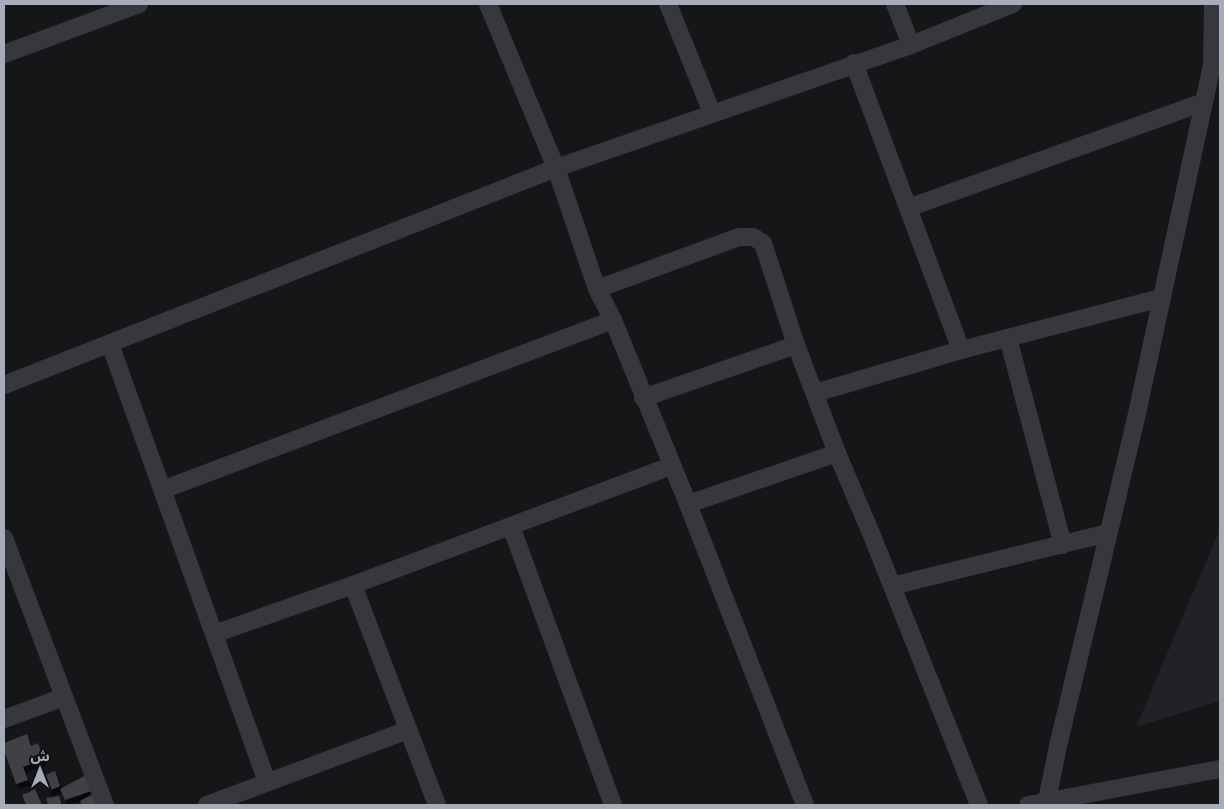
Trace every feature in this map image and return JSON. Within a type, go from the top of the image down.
[{"type":"street","points":[[4,54],[135,4]]},
{"type":"street","points":[[488,4],[556,168],[597,289],[613,320],[643,398],[688,504],[804,805]]},
{"type":"street","points":[[668,4],[712,113]]},
{"type":"street","points":[[894,4],[912,45]]},
{"type":"street","points":[[4,386],[556,168],[854,63],[912,45],[1012,4]]},
{"type":"street","points":[[1047,803],[1058,746],[1162,298],[1204,102],[1216,66],[1214,4]]},
{"type":"street","points":[[854,63],[961,350]]},
{"type":"street","points":[[908,208],[1204,102]]},
{"type":"street","points":[[597,289],[739,237],[752,237],[762,243],[796,345],[837,453],[979,805]]},
{"type":"street","points":[[815,393],[961,350],[1162,298]]},
{"type":"street","points":[[162,490],[613,320]]},
{"type":"street","points":[[1008,338],[1063,545]]},
{"type":"street","points":[[110,344],[267,782]]},
{"type":"street","points":[[643,398],[796,345]]},
{"type":"street","points":[[688,504],[837,453]]},
{"type":"street","points":[[214,634],[353,586],[671,466]]},
{"type":"street","points":[[511,526],[613,805]]},
{"type":"street","points":[[892,586],[1108,533]]},
{"type":"street","points":[[4,538],[104,805]]},
{"type":"street","points":[[353,586],[437,805]]},
{"type":"street","points":[[4,719],[64,697]]},
{"type":"street","points":[[207,805],[408,730]]},
{"type":"street","points":[[1028,805],[1047,803],[1220,769]]},
{"type":"shaded area","points":[[1220,529],[1220,701],[1136,727]]},
{"type":"building","points":[[27,734],[31,746],[38,743],[44,759],[23,767],[28,780],[16,784],[4,750],[4,743]]},
{"type":"building","points":[[55,771],[60,786],[49,791],[43,776]]},
{"type":"building","points":[[86,775],[94,790],[65,800],[60,789]]},
{"type":"building","points":[[35,789],[42,805],[26,805],[22,795]]},
{"type":"building","points":[[93,794],[96,805],[82,805],[80,801]]},
{"type":"building","points":[[59,796],[62,805],[48,805],[46,798]]}]
